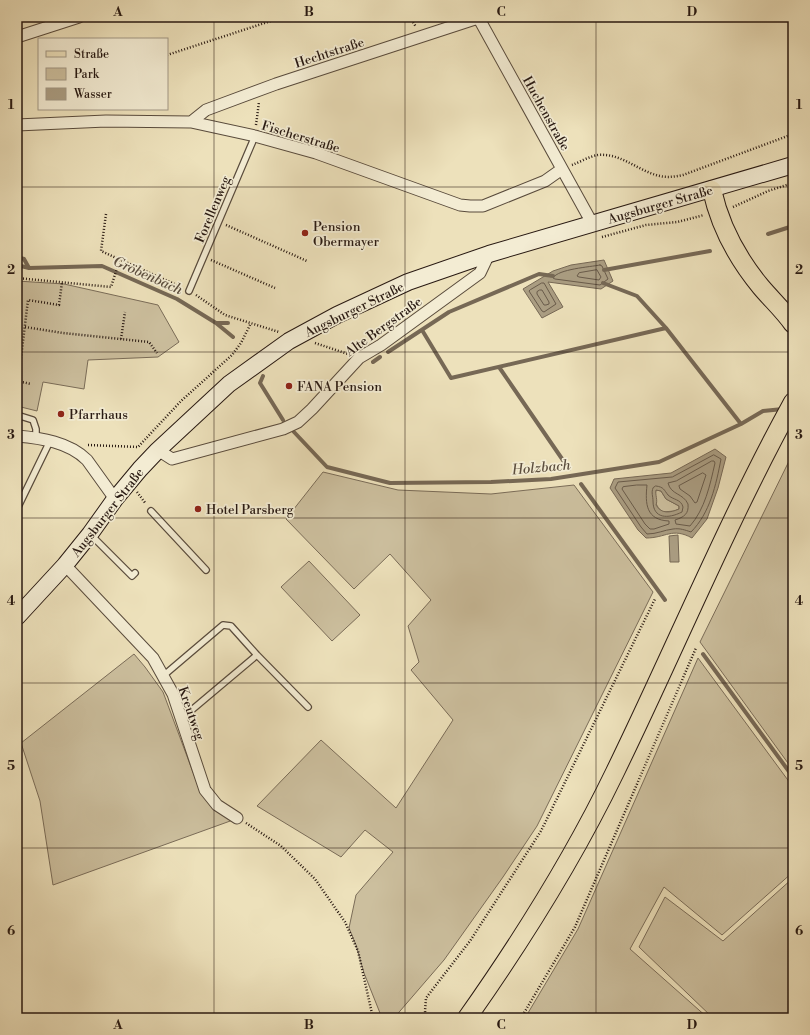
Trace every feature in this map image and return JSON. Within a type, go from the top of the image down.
[{"type":"main road","points":[[712,190],[717,211],[724,229],[748,270],[793,324]]},
{"type":"main road","points":[[776,302],[793,308]]},
{"type":"main road","points":[[467,1018],[533,921],[561,874],[616,772],[737,509],[793,402]]},
{"type":"street","points":[[17,37],[79,17]]},
{"type":"street","name":"Hechtstraße","points":[[191,122],[206,110],[261,90],[478,18]]},
{"type":"street","name":"Huchenstraße","points":[[478,18],[592,223]]},
{"type":"street","name":"Fischerstraße","points":[[17,124],[106,121],[191,122],[254,136],[316,153],[460,205],[470,206],[483,206],[545,181],[562,169]]},
{"type":"street","name":"Augsburger Straße","points":[[17,617],[65,565],[90,534],[115,499],[158,450],[229,384],[289,341],[337,315],[408,282],[489,254],[592,223],[712,190],[793,165]]},
{"type":"street","name":"Alte Bergstraße","points":[[158,450],[172,459],[283,429],[298,422],[312,409],[358,358],[381,345],[480,273],[489,254]]},
{"type":"street","points":[[17,436],[50,441],[74,450],[82,455],[88,460],[115,499]]},
{"type":"street","name":"Kreutweg","points":[[65,565],[152,658],[173,694],[205,790],[216,805],[237,818]]},
{"type":"lane","name":"Forellenweg","points":[[189,291],[254,136]]},
{"type":"lane","points":[[17,415],[33,420],[36,429],[36,438]]},
{"type":"lane","points":[[17,509],[50,441]]},
{"type":"lane","points":[[151,511],[171,538],[206,570]]},
{"type":"lane","points":[[90,534],[110,550],[132,576],[134,572]]},
{"type":"lane","points":[[163,676],[223,625],[231,626],[308,707]]},
{"type":"lane","points":[[181,719],[257,655]]},
{"type":"path","points":[[168,55],[283,17]]},
{"type":"path","points":[[254,136],[261,90]]},
{"type":"path","points":[[562,169],[597,155],[613,156],[629,162],[656,176],[672,177],[683,175],[793,134]]},
{"type":"path","points":[[599,238],[646,225],[678,222],[731,208],[768,191],[793,183]]},
{"type":"path","points":[[17,278],[112,287],[120,259],[101,251],[106,214]]},
{"type":"path","points":[[218,222],[307,261]]},
{"type":"path","points":[[204,257],[275,288]]},
{"type":"path","points":[[17,375],[19,374],[28,300],[60,305],[62,282]]},
{"type":"path","points":[[121,339],[125,312]]},
{"type":"path","points":[[138,447],[181,401],[232,355],[241,343],[250,323],[282,333]]},
{"type":"path","points":[[25,327],[63,333],[149,342],[157,353]]},
{"type":"path","points":[[308,341],[358,358]]},
{"type":"path","points":[[17,381],[31,384]]},
{"type":"path","points":[[138,493],[143,499]]},
{"type":"path","points":[[426,1018],[426,998],[470,941],[541,831],[655,600]]},
{"type":"path","points":[[521,1018],[575,927],[696,648]]},
{"type":"path","points":[[237,818],[281,846],[315,879],[324,891],[345,922],[358,951],[374,1018]]},
{"type":"green space","points":[[17,281],[64,284],[158,305],[179,342],[158,357],[88,360],[84,389],[43,382],[37,411],[17,406]]},
{"type":"green space","points":[[793,453],[793,770],[700,642]]},
{"type":"green space","points":[[323,472],[398,490],[491,494],[574,485],[653,592],[537,826],[444,960],[394,1018],[382,1018],[364,973],[356,945],[349,928],[356,895],[393,852],[365,830],[341,857],[257,806],[321,740],[396,808],[453,720],[411,670],[419,662],[408,626],[431,600],[390,554],[354,589],[286,519]]},
{"type":"green space","points":[[656,490],[661,491],[666,499],[679,506],[679,509],[663,512],[660,510],[656,502]]},
{"type":"green space","points":[[309,561],[360,615],[332,641],[281,587]]},
{"type":"green space","points":[[134,654],[163,692],[200,791],[233,820],[53,885],[40,801],[21,743]]},
{"type":"green space","points":[[698,658],[793,787],[793,872],[722,935],[664,887],[630,949],[708,1018],[525,1018],[578,929]]},
{"type":"green space","points":[[793,878],[793,1018],[713,1018],[639,947],[665,897],[723,941]]},
{"type":"water","points":[[604,260],[613,281],[601,289],[548,282],[563,307],[542,318],[523,289],[553,271],[571,265]]},
{"type":"water","points":[[715,449],[726,457],[718,488],[707,519],[692,538],[679,533],[674,533],[653,538],[646,538],[638,530],[610,488],[614,479],[671,473]],"holes":[[[656,490],[661,491],[666,499],[679,506],[679,509],[666,512],[660,510],[656,505]]]},
{"type":"water","points":[[678,535],[679,562],[670,562],[669,536]]},
{"type":"waterway","points":[[768,234],[793,226]]},
{"type":"waterway","points":[[604,270],[710,251]]},
{"type":"waterway","points":[[17,257],[24,259],[29,268]]},
{"type":"waterway","name":"Gröbenbach","points":[[17,265],[29,268],[102,266],[177,299],[216,323],[233,337]]},
{"type":"waterway","points":[[388,352],[449,312],[539,274],[553,276]]},
{"type":"waterway","points":[[603,283],[637,296],[666,328],[741,424]]},
{"type":"waterway","name":"Holzbach","points":[[216,323],[228,323]]},
{"type":"waterway","points":[[422,330],[451,378],[666,328]]},
{"type":"waterway","points":[[373,362],[380,357]]},
{"type":"waterway","points":[[499,367],[569,469]]},
{"type":"waterway","name":"Holzbach","points":[[263,376],[260,383],[283,420]]},
{"type":"waterway","name":"Holzbach","points":[[294,432],[327,467],[390,483],[491,482],[551,479],[659,462],[741,424],[763,411],[783,409]]},
{"type":"waterway","points":[[581,484],[665,600]]},
{"type":"waterway","points":[[703,654],[793,777]]},
{"type":"place","name":"Pension Obermayer","points":[[305,233]]},
{"type":"place","name":"FANA Pension","points":[[289,386]]},
{"type":"place","name":"Pfarrhaus","points":[[61,414]]},
{"type":"place","name":"Hotel Parsberg","points":[[198,509]]}]
